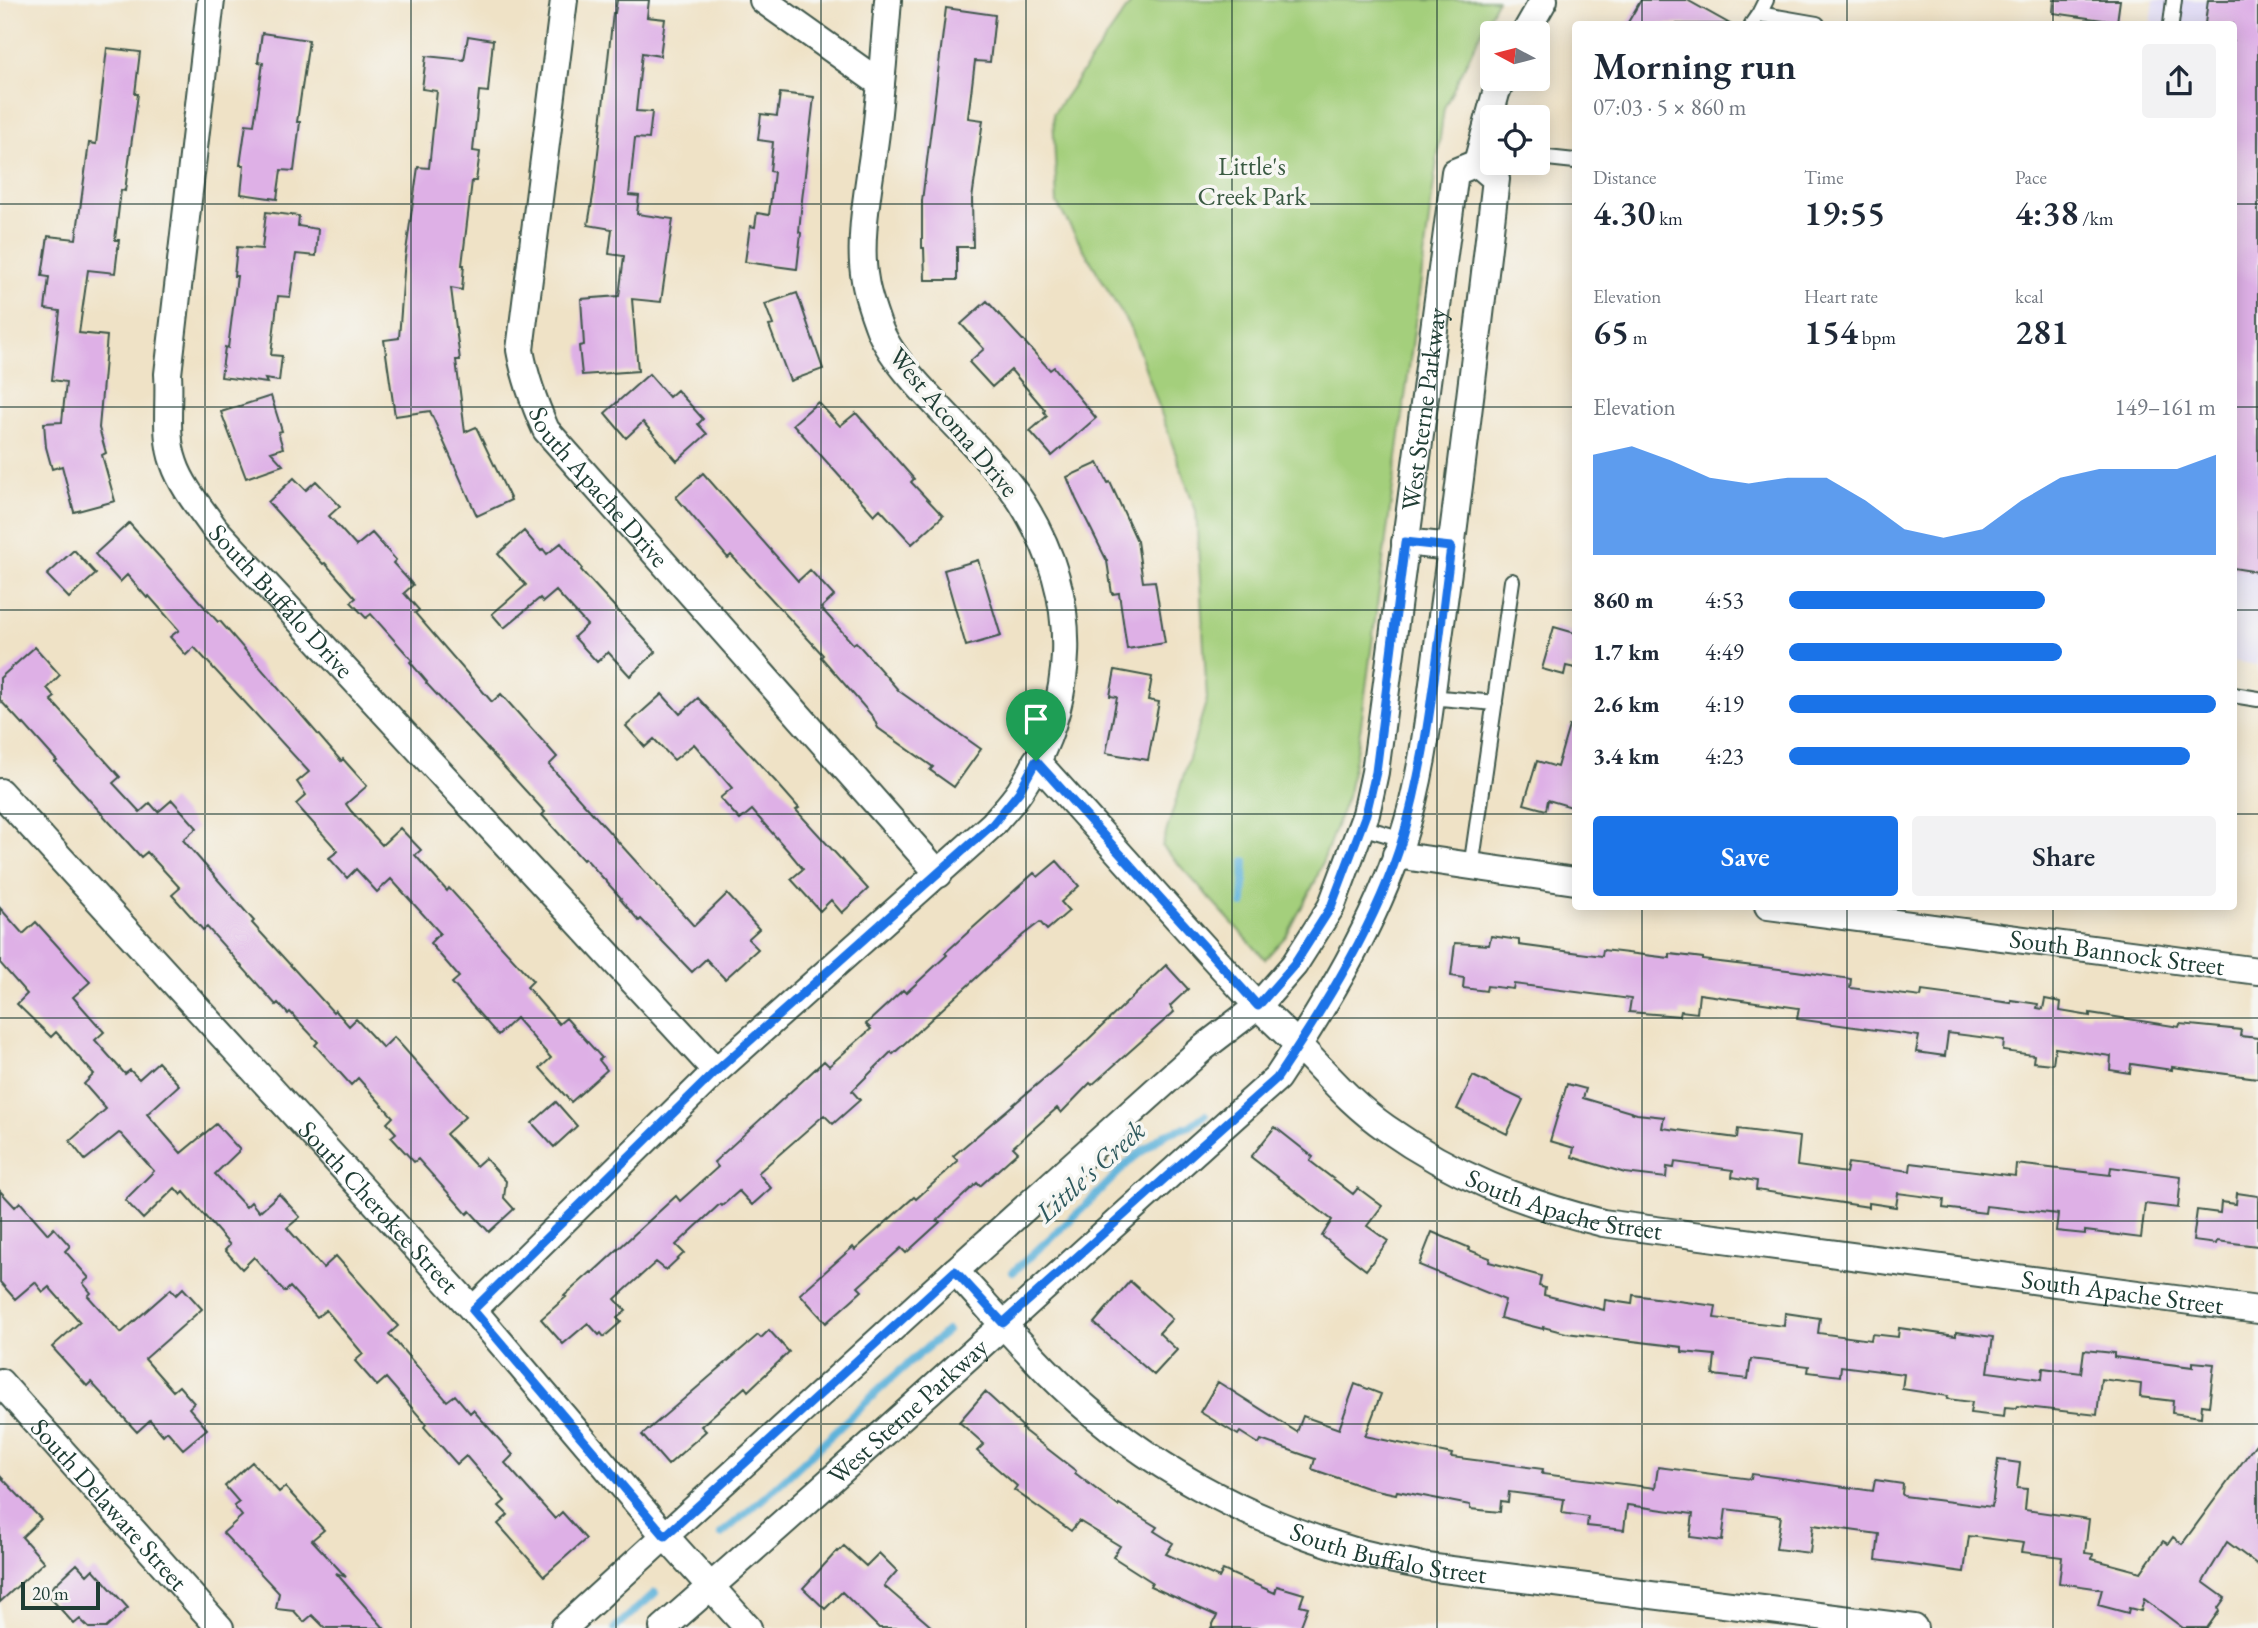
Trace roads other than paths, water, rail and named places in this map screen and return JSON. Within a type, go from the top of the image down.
[{"type":"street","name":"South Buffalo Drive","points":[[211,0],[168,374],[169,436],[174,463],[215,529],[716,1071]]},
{"type":"street","name":"South Apache Drive","points":[[564,0],[520,350],[526,380],[535,405],[546,430],[939,874]]},
{"type":"street","points":[[763,0],[881,84]]},
{"type":"street","name":"West Acoma Drive","points":[[473,1310],[716,1071],[993,824],[1019,792],[1036,761],[1062,696],[1067,647],[1059,585],[1051,560],[1027,511],[1007,482],[898,359],[879,328],[865,279],[863,246],[888,0]]},
{"type":"street","points":[[1532,21],[1544,0]]},
{"type":"street","name":"West Sterne Parkway","points":[[564,1628],[1203,1048],[1258,1006],[1294,965],[1331,907],[1370,802],[1376,772],[1455,172],[1480,156]]},
{"type":"street","name":"West Sterne Parkway","points":[[663,1628],[870,1446],[1277,1078],[1370,924],[1399,847],[1420,764],[1451,547],[1496,179],[1494,175]]},
{"type":"street","points":[[1405,542],[1451,547]]},
{"type":"street","name":"South Apache Street","points":[[1036,761],[1258,1006],[1340,1092],[1385,1128],[1442,1164],[1492,1188],[1546,1209],[1602,1223],[2258,1310]]},
{"type":"street","name":"South Cherokee Street","points":[[0,792],[473,1310],[709,1588],[748,1628]]},
{"type":"street","points":[[1399,847],[1471,868],[1572,881]]},
{"type":"street","name":"South Bannock Street","points":[[1823,910],[2258,971]]},
{"type":"street","name":"South Buffalo Street","points":[[955,1271],[1065,1389],[1120,1436],[1170,1470],[1233,1505],[1287,1529],[1356,1551],[1427,1567],[1914,1628]]},
{"type":"street","name":"South Delaware Street","points":[[0,1382],[220,1628]]},
{"type":"lane","points":[[1766,0],[1756,19],[1780,21]]},
{"type":"lane","points":[[2171,21],[2174,0]]},
{"type":"lane","points":[[1550,159],[1572,162]]},
{"type":"lane","points":[[1471,868],[1512,581]]},
{"type":"lane","points":[[2237,696],[2258,699]]},
{"type":"lane","points":[[1430,697],[1495,703]]},
{"type":"lane","points":[[1361,827],[1399,847]]},
{"type":"waterway","name":"Little's Creek","points":[[1243,904],[1245,861]]},
{"type":"waterway","name":"Little's Creek","points":[[1013,1272],[1132,1159],[1165,1134],[1190,1126],[1205,1115]]},
{"type":"waterway","name":"Little's Creek","points":[[721,1534],[947,1331]]},
{"type":"waterway","name":"Little's Creek","points":[[615,1628],[655,1593]]},
{"type":"park label","name":"Little's Creek Park","points":[[1252,181]]}]
